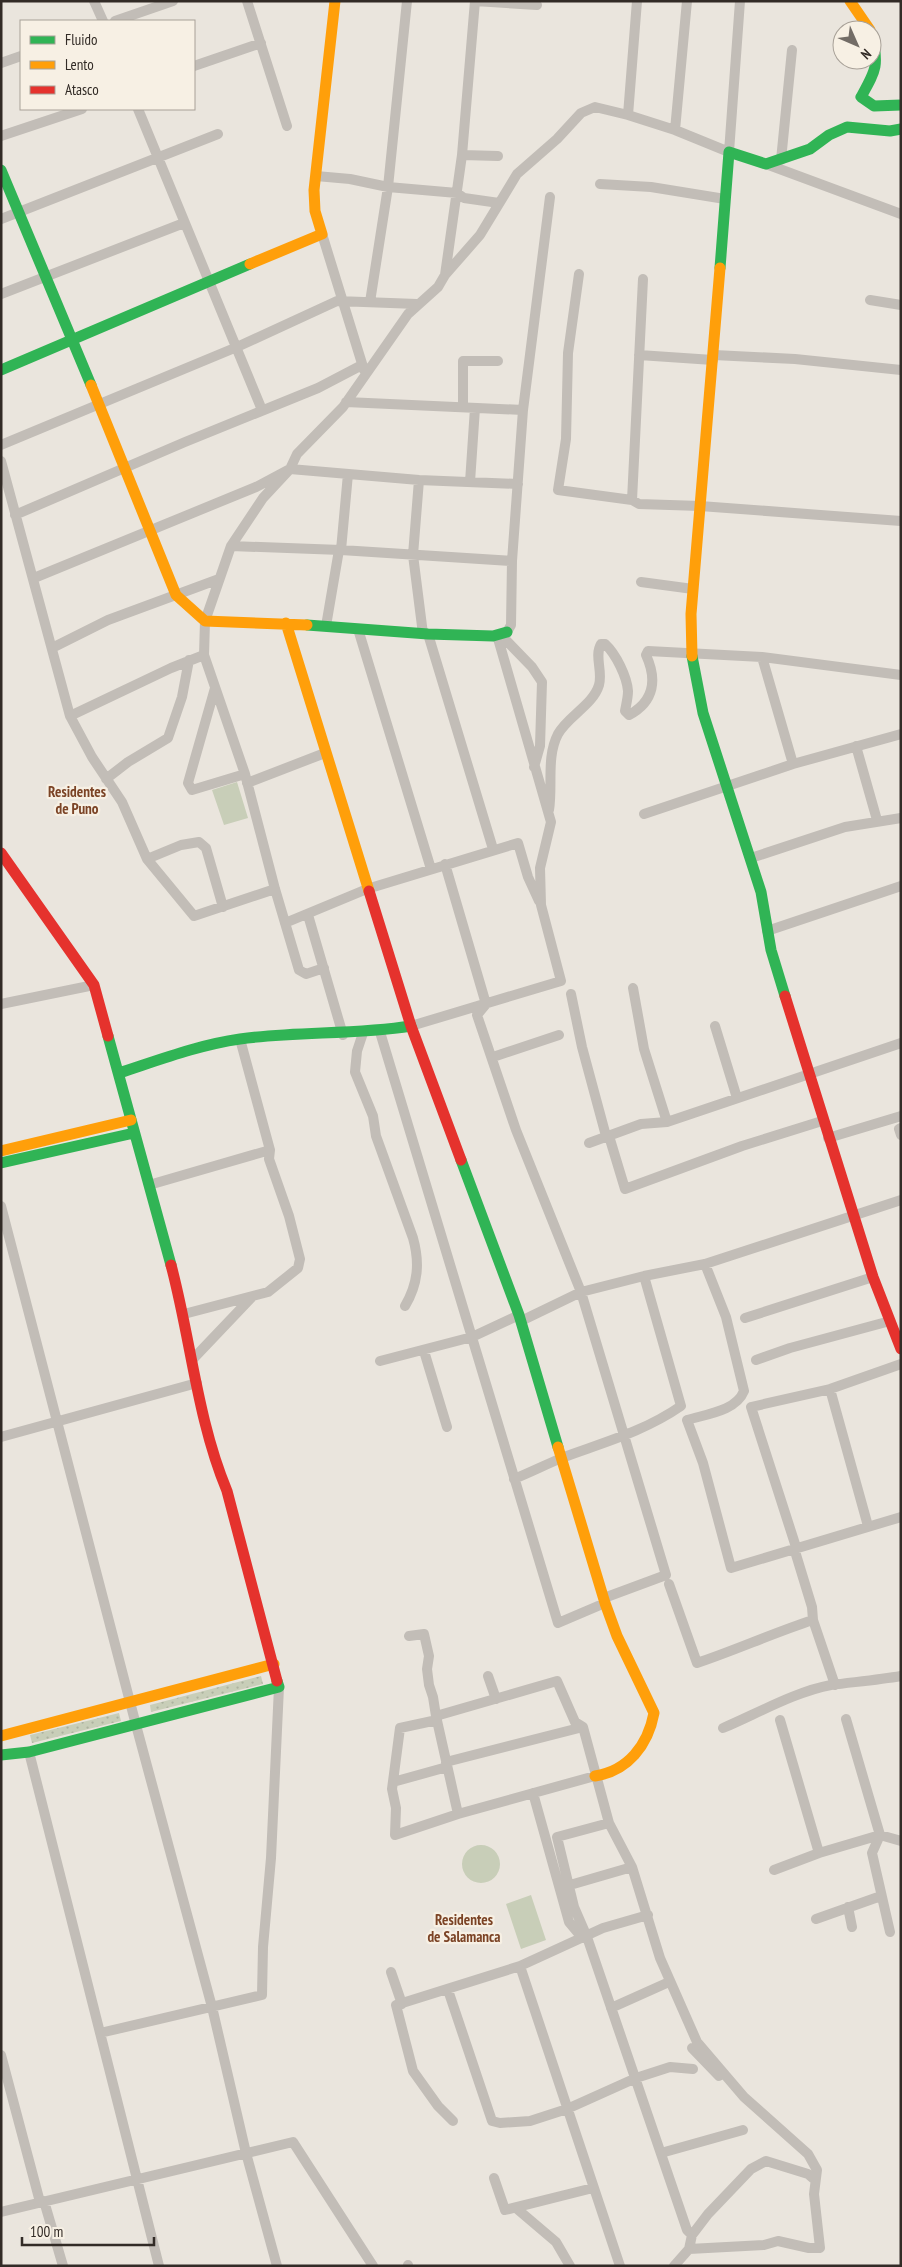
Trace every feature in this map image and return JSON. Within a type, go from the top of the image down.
[{"type":"street","points":[[94,1],[103,20]]},
{"type":"street","points":[[118,20],[173,1]]},
{"type":"street","points":[[247,1],[287,126]]},
{"type":"street","points":[[335,1],[316,176],[315,211],[344,301],[363,369]]},
{"type":"street","points":[[370,302],[388,187],[407,1]]},
{"type":"street","points":[[445,275],[462,156],[475,1],[537,5]]},
{"type":"street","points":[[628,115],[637,1]]},
{"type":"street","points":[[676,130],[687,1]]},
{"type":"street","points":[[740,1],[693,589],[692,653],[697,691],[761,892],[767,932],[822,1121],[872,1277],[901,1349]]},
{"type":"street","points":[[850,1],[863,20]]},
{"type":"street","points":[[195,66],[261,43]]},
{"type":"street","points":[[781,160],[792,50]]},
{"type":"street","points":[[1,63],[20,56]]},
{"type":"street","points":[[875,70],[861,97],[866,103],[876,107],[901,105]]},
{"type":"street","points":[[324,968],[306,974],[299,970],[275,889],[246,778],[204,655],[205,621],[231,546],[263,498],[290,469],[297,454],[346,402],[363,369],[417,304],[438,287],[445,275],[480,235],[522,169],[557,139],[581,113],[594,107],[676,130],[729,152],[901,214]]},
{"type":"street","points":[[1,136],[79,110]]},
{"type":"street","points":[[138,110],[262,410]]},
{"type":"street","points":[[766,164],[810,149],[829,135],[847,128],[890,132],[901,129]]},
{"type":"street","points":[[1,219],[157,156],[218,134]]},
{"type":"street","points":[[462,156],[498,156]]},
{"type":"street","points":[[1,170],[72,338],[122,470],[176,595],[205,621],[254,624],[286,623],[426,634],[502,634],[511,625],[512,561],[523,410],[550,197]]},
{"type":"street","points":[[316,176],[350,179],[388,187],[457,193],[464,198],[499,203]]},
{"type":"street","points":[[600,184],[651,187],[725,199]]},
{"type":"street","points":[[1,294],[184,223]]},
{"type":"street","points":[[1,370],[72,338],[209,283],[322,234]]},
{"type":"street","points":[[579,274],[568,353],[566,439],[558,490],[632,500],[639,504],[700,506],[901,521]]},
{"type":"street","points":[[632,500],[643,279]]},
{"type":"street","points":[[870,300],[901,305]]},
{"type":"street","points":[[1,445],[237,347],[337,302],[417,304]]},
{"type":"street","points":[[639,354],[795,359],[901,370]]},
{"type":"street","points":[[462,407],[463,361],[498,361]]},
{"type":"street","points":[[15,514],[363,369]]},
{"type":"street","points":[[346,402],[523,410]]},
{"type":"street","points":[[470,482],[476,408]]},
{"type":"street","points":[[1,461],[70,716],[106,779],[122,802],[147,859],[194,916],[275,889]]},
{"type":"street","points":[[34,578],[256,487],[290,469],[420,480],[518,484]]},
{"type":"street","points":[[326,626],[340,550],[348,474]]},
{"type":"street","points":[[420,480],[413,555],[426,634],[493,849]]},
{"type":"street","points":[[231,546],[340,550],[512,561]]},
{"type":"street","points":[[52,648],[108,620],[220,579]]},
{"type":"street","points":[[641,582],[693,589]]},
{"type":"street","points":[[286,623],[411,1026],[520,1318],[605,1601],[624,1652],[654,1713],[653,1724],[632,1758],[620,1768],[604,1776],[595,1776],[458,1814],[395,1835],[396,1808],[392,1789],[400,1728],[557,1681],[575,1722],[583,1727],[595,1776],[609,1824],[632,1867],[648,1915],[654,1941],[669,1982],[697,2042],[744,2097]]},
{"type":"street","points":[[358,629],[431,869]]},
{"type":"street","points":[[502,634],[532,667],[542,682],[540,746],[534,767]]},
{"type":"street","points":[[502,634],[534,767],[549,810],[551,822],[540,868],[541,905]]},
{"type":"street","points":[[549,810],[550,775],[557,736],[568,719],[592,697],[598,686],[600,672],[598,650],[601,644],[605,644],[611,650],[624,676],[628,692],[625,712],[629,715],[637,711],[645,701],[652,686],[654,671],[646,654],[648,651],[762,657],[901,675]]},
{"type":"street","points":[[70,716],[189,660],[204,655]]},
{"type":"street","points":[[762,657],[794,764]]},
{"type":"street","points":[[106,779],[128,762],[168,738],[182,697],[189,660]]},
{"type":"street","points":[[215,688],[188,783],[192,790],[246,778],[325,753]]},
{"type":"street","points":[[644,814],[794,764],[901,734]]},
{"type":"street","points":[[856,746],[877,820]]},
{"type":"street","points":[[750,858],[845,827],[877,820],[901,818]]},
{"type":"street","points":[[147,859],[181,845],[199,842],[206,848],[223,907]]},
{"type":"street","points":[[119,1073],[205,1046],[240,1039],[343,1035],[380,1032],[411,1026],[560,981],[541,905],[528,878],[518,843],[493,849],[367,889],[285,923]]},
{"type":"street","points":[[1,852],[94,985],[184,1314],[198,1397],[217,1467],[227,1491],[279,1687],[271,1858],[262,1948],[262,1995],[100,2033]]},
{"type":"street","points":[[445,864],[486,1004]]},
{"type":"street","points":[[767,932],[900,890]]},
{"type":"street","points":[[308,915],[343,1035]]},
{"type":"street","points":[[1,1004],[94,985]]},
{"type":"street","points":[[633,988],[644,1049],[666,1122]]},
{"type":"street","points":[[571,994],[582,1047],[607,1136],[626,1189],[742,1146],[822,1121]]},
{"type":"street","points":[[380,1032],[558,1623],[666,1575],[626,1436],[581,1292],[516,1130],[478,1014],[486,1004]]},
{"type":"street","points":[[715,1026],[737,1098]]},
{"type":"street","points":[[363,1033],[357,1051],[355,1072],[373,1116],[376,1136],[413,1238],[417,1255],[416,1286],[405,1306]]},
{"type":"street","points":[[493,1057],[558,1035]]},
{"type":"street","points":[[184,1314],[268,1292],[298,1268],[300,1259],[289,1216],[269,1159],[270,1150],[240,1039]]},
{"type":"street","points":[[589,1143],[641,1124],[666,1122],[901,1043]]},
{"type":"street","points":[[828,1138],[901,1116]]},
{"type":"street","points":[[1,1151],[131,1120]]},
{"type":"street","points":[[901,1128],[899,1129],[901,1135]]},
{"type":"street","points":[[1,1163],[134,1133]]},
{"type":"street","points":[[149,1185],[270,1150]]},
{"type":"street","points":[[380,1361],[424,1351],[472,1336],[581,1292],[644,1276],[705,1264],[901,1200]]},
{"type":"street","points":[[1,1206],[136,1725],[212,2006],[246,2153],[277,2266]]},
{"type":"street","points":[[705,1264],[726,1317],[744,1391],[737,1403],[687,1420],[703,1463],[730,1568],[795,1547],[901,1517]]},
{"type":"street","points":[[514,1479],[562,1458],[626,1436],[663,1418],[681,1406],[644,1276]]},
{"type":"street","points":[[745,1318],[872,1277]]},
{"type":"street","points":[[193,1360],[254,1296]]},
{"type":"street","points":[[756,1360],[790,1348],[890,1322]]},
{"type":"street","points":[[424,1351],[446,1427]]},
{"type":"street","points":[[835,1685],[813,1620],[812,1606],[795,1547],[751,1407],[830,1389],[901,1364]]},
{"type":"street","points":[[1,1436],[197,1383]]},
{"type":"street","points":[[830,1389],[868,1526]]},
{"type":"street","points":[[669,1584],[697,1663],[732,1652],[763,1638],[813,1620]]},
{"type":"street","points":[[408,1636],[424,1634],[429,1656],[428,1677],[458,1814]]},
{"type":"street","points":[[1,1736],[274,1664]]},
{"type":"street","points":[[488,1676],[496,1699]]},
{"type":"street","points":[[723,1728],[770,1708],[785,1699],[835,1685],[901,1676]]},
{"type":"street","points":[[1,1754],[29,1752],[279,1687]]},
{"type":"street","points":[[780,1720],[819,1853]]},
{"type":"street","points":[[846,1720],[880,1835],[872,1853],[890,1932]]},
{"type":"street","points":[[393,1782],[583,1727]]},
{"type":"street","points":[[29,1752],[159,2266]]},
{"type":"street","points":[[533,1793],[569,1922],[579,1934],[587,1937]]},
{"type":"street","points":[[609,1824],[557,1837],[574,1907],[587,1937],[688,2230],[692,2236]]},
{"type":"street","points":[[774,1870],[819,1853],[880,1835],[901,1840]]},
{"type":"street","points":[[570,1885],[632,1867]]},
{"type":"street","points":[[816,1918],[881,1896]]},
{"type":"street","points":[[848,1907],[852,1928]]},
{"type":"street","points":[[453,2121],[438,2106],[413,2071],[396,2005],[520,1966],[587,1937],[603,1928],[648,1915]]},
{"type":"street","points":[[520,1966],[620,2266]]},
{"type":"street","points":[[391,1972],[402,2004]]},
{"type":"street","points":[[611,2008],[669,1982]]},
{"type":"street","points":[[448,1990],[492,2121],[500,2123],[530,2121],[567,2109],[636,2078],[670,2067],[693,2069]]},
{"type":"street","points":[[689,2249],[764,2245],[778,2241],[809,2248],[820,2248],[814,2194],[817,2170],[808,2154],[707,2065],[692,2048]]},
{"type":"street","points":[[1,2057],[42,2202],[63,2266]]},
{"type":"street","points":[[661,2152],[744,2130]]},
{"type":"street","points":[[1,2212],[293,2142],[373,2266]]},
{"type":"street","points":[[674,2266],[689,2249],[692,2236],[708,2214],[751,2169],[766,2161],[808,2174],[815,2180]]},
{"type":"street","points":[[494,2178],[505,2210],[593,2188]]},
{"type":"street","points":[[516,2208],[556,2242],[570,2266]]},
{"type":"green space","points":[[237,782],[248,818],[224,825],[212,790]]},
{"type":"green space","points":[[261,1676],[263,1684],[151,1712],[150,1705]]},
{"type":"green space","points":[[119,1713],[121,1721],[32,1743],[30,1735]]},
{"type":"green space","points":[[481,1845],[494,1851],[500,1864],[494,1877],[481,1883],[468,1877],[462,1864],[468,1851]]},
{"type":"green space","points":[[531,1895],[546,1940],[521,1949],[506,1904]]},
{"type":"traffic: fast","points":[[874,70],[861,97],[874,106],[901,105]]},
{"type":"traffic: fast","points":[[720,268],[729,152],[766,164],[810,149],[829,135],[847,127],[890,131],[901,129]]},
{"type":"traffic: fast","points":[[1,170],[91,385]]},
{"type":"traffic: fast","points":[[1,370],[250,264]]},
{"type":"traffic: fast","points":[[307,625],[428,634],[493,636],[507,632]]},
{"type":"traffic: fast","points":[[692,656],[703,713],[761,892],[771,950],[785,996]]},
{"type":"traffic: fast","points":[[119,1073],[194,1049],[240,1039],[368,1031],[411,1026]]},
{"type":"traffic: fast","points":[[108,1036],[171,1265]]},
{"type":"traffic: fast","points":[[1,1163],[134,1133]]},
{"type":"traffic: fast","points":[[461,1160],[519,1315],[558,1447]]},
{"type":"traffic: fast","points":[[1,1755],[29,1752],[279,1687],[277,1681]]},
{"type":"traffic: slow","points":[[250,264],[322,234],[315,211],[314,190],[335,1]]},
{"type":"traffic: slow","points":[[850,1],[863,20]]},
{"type":"traffic: slow","points":[[692,656],[691,614],[720,268]]},
{"type":"traffic: slow","points":[[91,385],[176,595],[205,621],[307,625]]},
{"type":"traffic: slow","points":[[286,623],[369,891]]},
{"type":"traffic: slow","points":[[1,1151],[131,1120]]},
{"type":"traffic: slow","points":[[558,1447],[605,1603],[617,1636],[654,1713],[647,1736],[635,1755],[617,1769],[595,1776]]},
{"type":"traffic: slow","points":[[1,1736],[274,1664]]},
{"type":"traffic: jam","points":[[1,853],[94,985],[108,1036]]},
{"type":"traffic: jam","points":[[369,891],[411,1026],[461,1160]]},
{"type":"traffic: jam","points":[[785,996],[873,1277],[901,1349]]},
{"type":"traffic: jam","points":[[171,1265],[208,1436],[227,1491],[277,1681]]},
{"type":"district","name":"Residentes de Puno","points":[[77,800]]},
{"type":"district","name":"Residentes de Salamanca","points":[[464,1928]]}]
